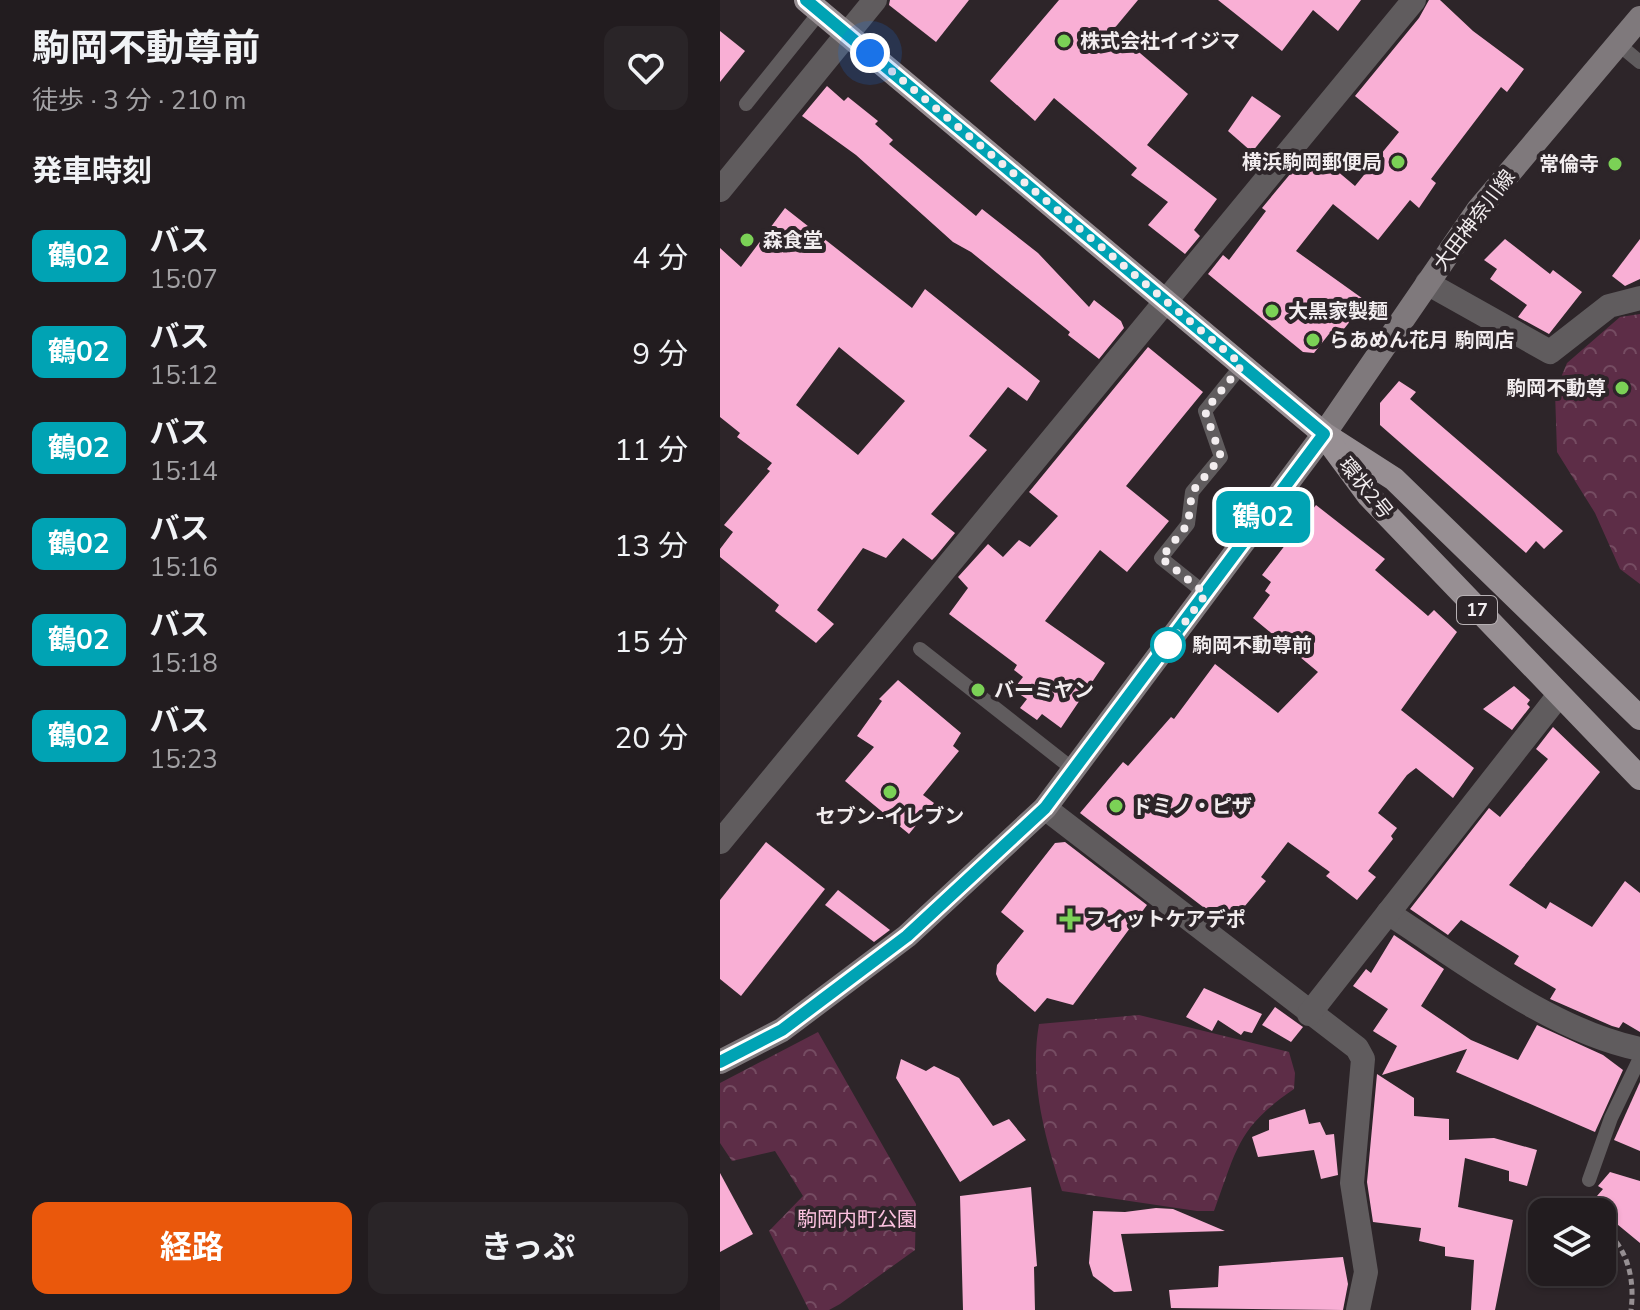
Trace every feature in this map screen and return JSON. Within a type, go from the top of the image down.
[{"type":"main road","name":"17","points":[[813,6],[1324,434]]},
{"type":"main road","name":"大田神奈川線","points":[[720,1062],[782,1030],[907,936],[1045,808],[1324,434],[1478,210],[1640,18]]},
{"type":"main road","name":"環状2号","points":[[1324,434],[1369,496],[1640,778]]},
{"type":"main road","name":"環状2号","points":[[1324,434],[1394,479],[1640,718]]},
{"type":"street","points":[[720,190],[875,0]]},
{"type":"street","points":[[720,842],[1414,0]]},
{"type":"street","points":[[1427,283],[1550,352],[1609,306],[1640,298]]},
{"type":"street","points":[[1309,1014],[1559,695]]},
{"type":"street","points":[[1045,808],[1357,1048],[1363,1059],[1352,1183],[1366,1272],[1358,1310]]},
{"type":"street","points":[[1388,913],[1499,985],[1577,1028],[1604,1042],[1640,1049]]},
{"type":"lane","points":[[746,104],[813,6]]},
{"type":"lane","points":[[1617,43],[1640,62]]},
{"type":"lane","points":[[1206,594],[1161,558],[1188,524],[1192,492],[1221,457],[1205,411],[1242,365]]},
{"type":"lane","points":[[920,649],[1074,770]]},
{"type":"lane","points":[[1589,1180],[1611,1118],[1640,1058]]},
{"type":"path","points":[[1616,1242],[1631,1274],[1631,1310]]},
{"type":"green space","points":[[1640,314],[1640,584],[1620,569],[1595,513],[1557,452],[1555,392],[1567,363],[1620,317]]},
{"type":"green space","points":[[1139,1015],[1289,1052],[1295,1073],[1294,1089],[1261,1116],[1241,1141],[1214,1211],[1062,1191],[1037,1088],[1039,1024]]},
{"type":"green space","name":"駒岡内町公園","points":[[818,1032],[916,1204],[915,1250],[829,1310],[809,1310],[769,1231],[803,1196],[775,1151],[732,1161],[720,1143],[720,1083]]},
{"type":"building","points":[[890,0],[969,0],[936,42],[889,5]]},
{"type":"building","points":[[1059,0],[1138,0],[1113,30],[1188,94],[1147,145],[1217,199],[1194,230],[1200,236],[1185,254],[1148,225],[1168,202],[1131,175],[1137,168],[1054,98],[1035,121],[990,81]]},
{"type":"building","points":[[1218,0],[1361,0],[1338,31],[1313,10],[1282,51]]},
{"type":"building","points":[[1429,0],[1440,0],[1473,31],[1524,69],[1507,92],[1501,87],[1431,179],[1436,183],[1419,208],[1410,200],[1378,240],[1333,204],[1296,251],[1366,301],[1336,339],[1329,334],[1314,353],[1303,352],[1208,274],[1223,255],[1229,260],[1266,211],[1262,208],[1311,149],[1355,186],[1399,132],[1355,96],[1419,18]]},
{"type":"building","points":[[720,31],[745,51],[720,82]]},
{"type":"building","points":[[827,86],[844,101],[848,97],[878,121],[875,124],[893,140],[889,144],[976,216],[982,209],[1038,253],[1089,307],[1094,300],[1121,321],[1124,328],[1099,359],[971,252],[953,242],[856,155],[802,116]]},
{"type":"building","points":[[1252,96],[1281,116],[1252,152],[1228,131]]},
{"type":"building","points":[[785,208],[912,308],[925,289],[1040,381],[1027,401],[1008,387],[969,436],[987,450],[931,514],[955,533],[936,556],[932,560],[903,538],[886,558],[863,548],[817,610],[834,624],[816,643],[775,611],[779,605],[720,557],[720,549],[733,532],[724,525],[770,471],[767,469],[772,463],[737,437],[740,433],[720,417],[720,248],[741,267]],"holes":[[[839,347],[905,401],[858,455],[796,405]]]},
{"type":"building","points":[[1505,239],[1550,274],[1553,270],[1582,292],[1549,334],[1518,317],[1527,305],[1490,279],[1497,269],[1484,260]]},
{"type":"building","points":[[1640,239],[1640,279],[1625,286],[1612,276]]},
{"type":"building","points":[[1148,347],[1203,392],[1126,486],[1169,521],[1127,572],[1100,550],[1045,621],[1105,663],[1061,728],[1042,714],[1037,720],[1020,708],[1027,699],[1013,690],[1023,677],[1014,670],[1017,665],[949,614],[968,588],[958,577],[988,544],[1003,557],[1019,540],[1030,547],[1058,516],[1029,492]]},
{"type":"building","points":[[1399,381],[1416,392],[1410,399],[1563,531],[1544,549],[1536,541],[1526,553],[1380,425],[1380,403]]},
{"type":"building","points":[[1316,505],[1385,559],[1375,570],[1428,616],[1434,610],[1457,632],[1401,710],[1474,768],[1453,798],[1416,768],[1407,775],[1378,813],[1397,828],[1391,836],[1393,839],[1368,871],[1376,877],[1357,900],[1326,876],[1330,872],[1288,842],[1261,877],[1266,881],[1228,926],[1080,813],[1123,762],[1128,766],[1171,717],[1174,719],[1215,664],[1278,713],[1318,672],[1253,618],[1270,595],[1265,591],[1271,582],[1262,575]]},
{"type":"building","points":[[898,680],[961,733],[953,746],[959,751],[923,795],[934,803],[909,834],[845,781],[874,747],[857,736],[882,701],[879,699]]},
{"type":"building","points":[[1514,686],[1530,700],[1527,704],[1530,707],[1512,730],[1483,709]]},
{"type":"building","points":[[1553,727],[1600,772],[1509,885],[1546,909],[1550,902],[1592,927],[1625,881],[1640,893],[1640,1032],[1623,1022],[1619,1028],[1612,1026],[1550,999],[1556,989],[1514,964],[1519,956],[1461,920],[1448,935],[1410,909],[1489,808],[1500,817],[1548,759],[1536,749]]},
{"type":"building","points":[[766,842],[825,889],[741,996],[720,979],[720,900]]},
{"type":"building","points":[[1065,842],[1147,905],[1073,1005],[1047,998],[1035,1012],[999,981],[996,974],[997,965],[1024,931],[1001,912],[1055,843]]},
{"type":"building","points":[[838,890],[890,930],[874,942],[825,905]]},
{"type":"building","points":[[1394,935],[1444,969],[1421,1006],[1471,1040],[1518,1060],[1537,1025],[1603,1055],[1623,1070],[1595,1132],[1456,1072],[1467,1049],[1382,1075],[1397,1046],[1373,1031],[1388,1009],[1353,986],[1366,969],[1371,973]]},
{"type":"building","points":[[1204,988],[1262,1014],[1252,1033],[1244,1031],[1241,1035],[1218,1020],[1212,1031],[1186,1017]]},
{"type":"building","points":[[1275,1007],[1303,1027],[1291,1042],[1262,1025]]},
{"type":"building","points":[[901,1059],[926,1071],[934,1066],[959,1078],[993,1126],[1009,1119],[1026,1140],[960,1182],[896,1078]]},
{"type":"building","points":[[1377,1074],[1414,1098],[1414,1116],[1449,1119],[1449,1140],[1494,1138],[1537,1150],[1527,1186],[1509,1181],[1509,1171],[1465,1158],[1458,1207],[1513,1220],[1495,1310],[1471,1310],[1474,1260],[1445,1256],[1445,1247],[1419,1241],[1421,1228],[1373,1222],[1367,1182]]},
{"type":"building","points":[[1640,1082],[1640,1151],[1614,1140]]},
{"type":"building","points":[[1305,1109],[1309,1124],[1320,1122],[1326,1135],[1334,1134],[1338,1175],[1321,1179],[1314,1150],[1258,1157],[1252,1137],[1269,1130],[1269,1120]]},
{"type":"building","points":[[1610,1172],[1640,1181],[1640,1243],[1616,1223],[1616,1198],[1599,1198],[1597,1196],[1603,1189],[1598,1186]]},
{"type":"building","points":[[720,1173],[753,1234],[720,1252]]},
{"type":"building","points":[[1031,1187],[1037,1266],[1034,1267],[1035,1310],[963,1310],[960,1196]]},
{"type":"building","points":[[1173,1209],[1225,1231],[1121,1234],[1132,1291],[1114,1292],[1093,1276],[1089,1263],[1093,1211],[1125,1212]]},
{"type":"building","points":[[1343,1257],[1348,1284],[1343,1310],[1171,1308],[1169,1290],[1218,1287],[1219,1266]]},
{"type":"bus line","name":"鶴02","points":[[720,1062],[782,1030],[907,936],[1045,808],[1324,434],[806,0]]},
{"type":"place","name":"株式会社イイジマ","points":[[1064,41]]},
{"type":"place","name":"横浜駒岡郵便局","points":[[1398,162]]},
{"type":"place","name":"常倫寺","points":[[1615,164]]},
{"type":"place","name":"森食堂","points":[[747,240]]},
{"type":"place","name":"大黒家製麺","points":[[1272,311]]},
{"type":"place","name":"らあめん花月 駒岡店","points":[[1313,340]]},
{"type":"place","name":"駒岡不動尊","points":[[1622,388]]},
{"type":"place","name":"駒岡不動尊前","points":[[1168,645]]},
{"type":"place","name":"バーミヤン","points":[[978,690]]},
{"type":"place","name":"セブン-イレブン","points":[[890,792]]},
{"type":"place","name":"ドミノ・ピザ","points":[[1116,806]]},
{"type":"place","name":"フィットケアデポ","points":[[1070,919]]},
{"type":"route","points":[[870,53],[1242,365],[1205,411],[1221,457],[1192,492],[1188,524],[1161,558],[1206,594],[1168,645]]}]
